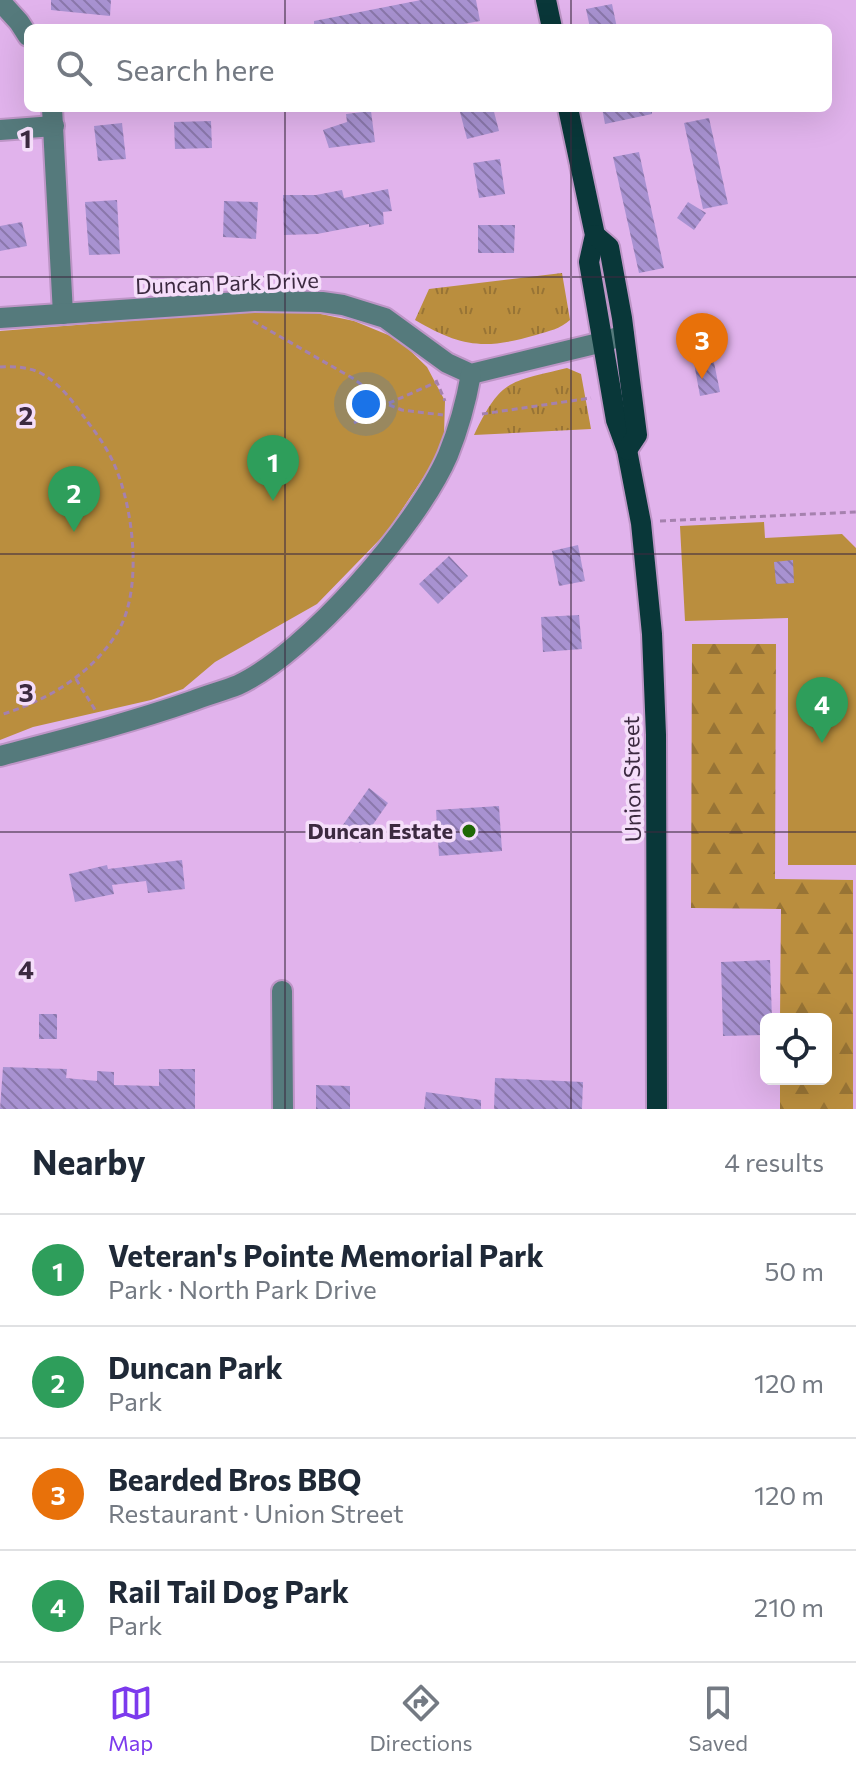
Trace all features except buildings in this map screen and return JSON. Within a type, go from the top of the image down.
[{"type":"main road","points":[[546,0],[551,24]]},
{"type":"main road","name":"Union Street","points":[[569,112],[595,235],[589,262],[616,420],[627,450],[641,523],[652,634],[656,721],[657,1109]]},
{"type":"main road","name":"Union Street","points":[[595,235],[609,247],[624,335],[637,435],[627,450]]},
{"type":"street","points":[[19,0],[24,29]]},
{"type":"street","points":[[0,1],[24,29]]},
{"type":"street","points":[[0,130],[53,117],[63,314]]},
{"type":"street","name":"Duncan Park Drive","points":[[0,318],[254,301],[343,305],[385,318],[447,363],[471,374]]},
{"type":"street","points":[[0,756],[162,713],[238,685],[269,667],[320,623],[367,574],[433,482],[447,458],[463,415],[471,374],[624,335]]},
{"type":"street","points":[[282,991],[283,1109]]},
{"type":"path","points":[[245,318],[262,324],[354,379],[387,404],[402,410],[443,415]]},
{"type":"path","points":[[0,367],[36,371],[69,395],[109,454],[128,507],[134,557],[132,594],[118,632],[76,679],[23,708],[0,715]]},
{"type":"path","points":[[432,374],[445,401]]},
{"type":"path","points":[[354,423],[387,404],[437,382]]},
{"type":"path","points":[[478,414],[591,398]]},
{"type":"path","points":[[672,520],[856,512]]},
{"type":"path","points":[[76,679],[107,728]]},
{"type":"green space","points":[[562,273],[570,320],[550,331],[502,343],[473,343],[446,336],[415,320],[429,289]]},
{"type":"green space","points":[[256,311],[316,313],[354,321],[398,339],[427,367],[445,401],[444,435],[433,463],[387,532],[317,604],[215,662],[183,689],[151,700],[33,727],[0,740],[0,331]]},
{"type":"green space","points":[[567,368],[581,374],[591,429],[474,435],[492,403],[509,386],[532,376]]},
{"type":"green space","points":[[764,522],[765,538],[842,534],[856,548],[856,865],[788,865],[788,618],[685,621],[680,526]]},
{"type":"green space","points":[[692,644],[776,644],[775,879],[853,880],[853,1109],[780,1109],[780,1085],[832,1085],[832,1013],[780,1013],[781,909],[691,908]]},
{"type":"place","name":"Bearded Bros BBQ","points":[[702,379]]},
{"type":"place","name":"Veteran's Pointe Memorial Park","points":[[273,501]]},
{"type":"place","name":"Duncan Park","points":[[74,532]]},
{"type":"place","name":"Rail Tail Dog Park","points":[[822,743]]},
{"type":"place","name":"Duncan Estate","points":[[469,831]]}]
